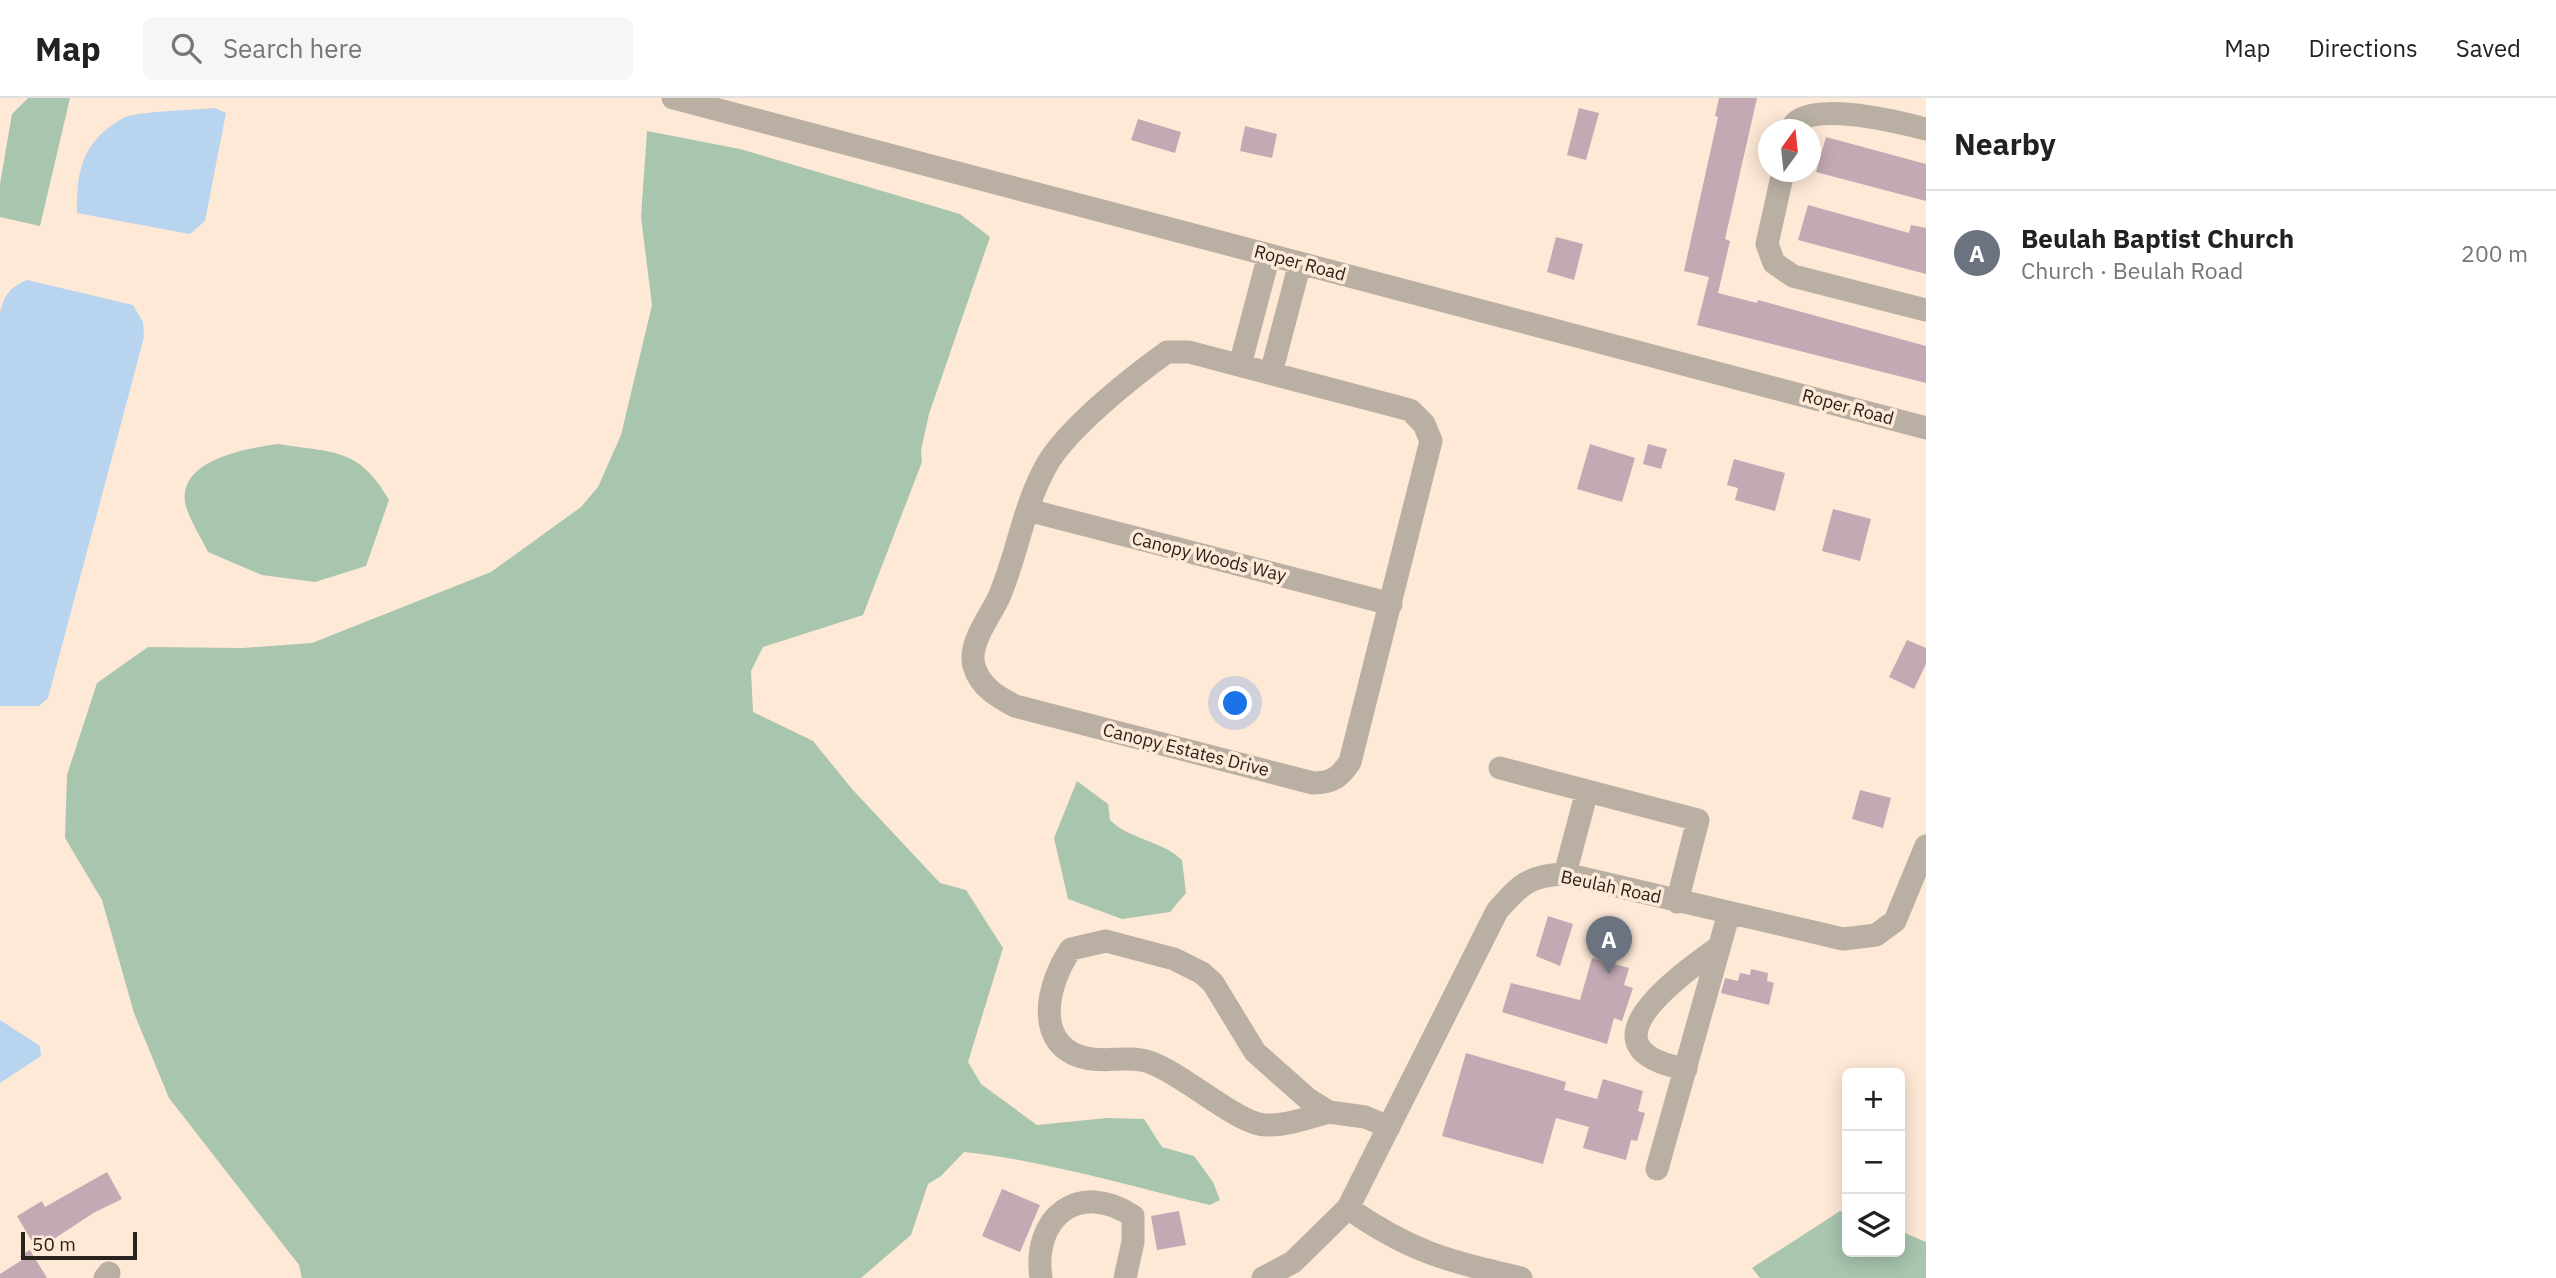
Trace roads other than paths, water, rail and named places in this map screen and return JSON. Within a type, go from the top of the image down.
[{"type":"street","name":"Roper Road","points":[[673,98],[1926,428]]},
{"type":"street","points":[[1796,119],[1807,108],[1829,104],[1926,129]]},
{"type":"street","points":[[1781,182],[1768,244],[1774,263],[1793,276],[1926,310]]},
{"type":"street","points":[[1240,365],[1269,255]]},
{"type":"street","points":[[1270,373],[1300,263]]},
{"type":"street","name":"Canopy Estates Drive","points":[[1167,352],[1189,352],[1240,365],[1409,410],[1424,424],[1431,441],[1350,762],[1341,776],[1328,783],[1313,783],[1015,706],[994,695],[980,680],[974,664],[981,632],[999,598],[1028,510],[1044,471],[1058,451],[1139,372],[1167,352]]},
{"type":"street","name":"Canopy Woods Way","points":[[1028,510],[1391,604]]},
{"type":"street","points":[[1500,768],[1698,820],[1677,902]]},
{"type":"street","points":[[1565,874],[1587,791]]},
{"type":"street","name":"Beulah Road","points":[[1263,1278],[1293,1262],[1348,1208],[1497,911],[1519,887],[1535,877],[1565,874],[1843,939],[1876,935],[1895,921],[1926,846]]},
{"type":"street","points":[[1657,1169],[1729,913]]},
{"type":"street","points":[[1329,1112],[1308,1099],[1255,1052],[1213,983],[1202,973],[1174,959],[1106,941],[1071,949],[1060,965],[1048,1018],[1053,1035],[1066,1052],[1089,1059],[1147,1061],[1178,1074],[1243,1117],[1264,1126],[1329,1112],[1365,1117],[1389,1127]]},
{"type":"street","points":[[1686,1069],[1659,1062],[1646,1052],[1638,1040],[1639,1023],[1654,998],[1719,947]]},
{"type":"street","points":[[1041,1278],[1038,1263],[1045,1232],[1056,1213],[1073,1204],[1086,1202],[1120,1208],[1133,1216],[1133,1241],[1125,1278]]},
{"type":"street","points":[[1348,1208],[1385,1234],[1437,1258],[1521,1278]]},
{"type":"water","points":[[215,108],[226,113],[205,221],[190,234],[77,213],[78,183],[85,158],[99,136],[109,127],[123,118],[140,114]]},
{"type":"water","points":[[27,280],[133,305],[143,322],[144,337],[48,698],[39,706],[0,706],[0,313],[9,292]]},
{"type":"water","points":[[0,1020],[40,1046],[41,1056],[0,1083]]},
{"type":"place","name":"Beulah Baptist Church","points":[[1609,974]]}]
